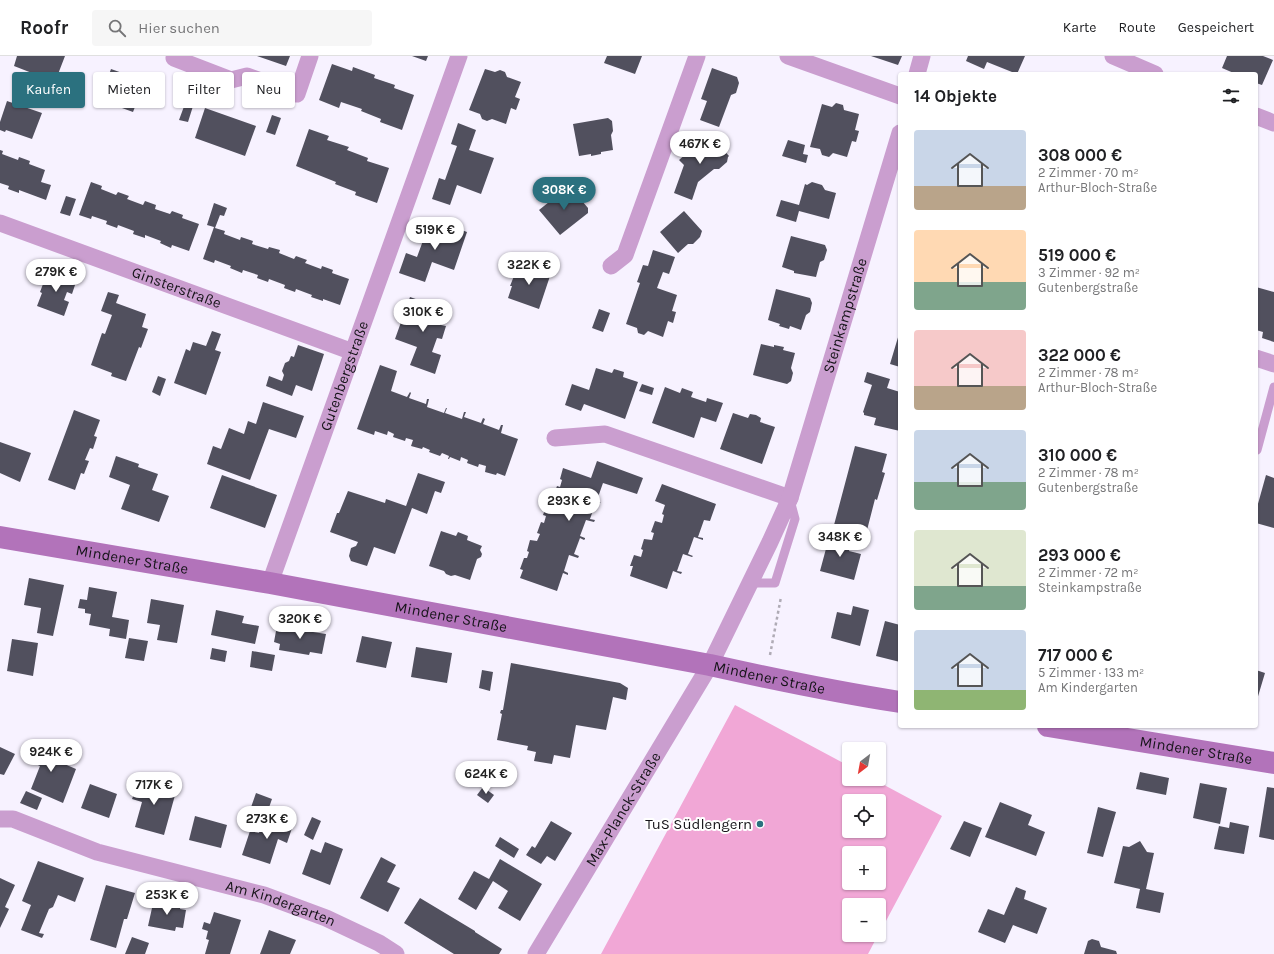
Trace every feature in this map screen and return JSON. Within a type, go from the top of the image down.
[{"type":"main road","name":"Mindener Straße","points":[[0,537],[270,583],[710,665],[766,678],[840,692],[898,702]]},
{"type":"main road","name":"Mindener Straße","points":[[1060,728],[1274,763]]},
{"type":"street","points":[[174,58],[231,80],[247,76],[297,94],[310,56]]},
{"type":"street","name":"Gutenbergstraße","points":[[270,583],[459,56]]},
{"type":"street","points":[[612,266],[625,255],[697,56]]},
{"type":"street","points":[[788,56],[898,95]]},
{"type":"street","points":[[918,72],[922,56]]},
{"type":"street","points":[[1113,56],[1150,72]]},
{"type":"street","points":[[1258,117],[1274,124]]},
{"type":"street","name":"Steinkampstraße","points":[[710,665],[790,498],[898,140]]},
{"type":"street","name":"Ginsterstraße","points":[[0,223],[353,352]]},
{"type":"street","points":[[1258,359],[1274,364]]},
{"type":"street","points":[[555,438],[605,434],[790,498]]},
{"type":"street","name":"Max-Planck-Straße","points":[[536,954],[710,665]]},
{"type":"street","name":"Am Kindergarten","points":[[0,819],[13,819],[97,852],[264,895],[326,918],[379,943],[396,954]]},
{"type":"lane","points":[[1258,446],[1274,387]]},
{"type":"lane","points":[[749,583],[775,583],[795,519],[790,498]]},
{"type":"path","points":[[766,678],[781,596],[775,583]]},
{"type":"shaded area","name":"TuS Südlengern","points":[[735,705],[842,762],[842,786],[886,786],[942,816],[886,921],[886,898],[842,898],[842,942],[874,942],[868,954],[601,954]]},
{"type":"building","points":[[17,56],[65,56],[59,72],[29,72],[14,66]]},
{"type":"building","points":[[257,56],[290,56],[286,66]]},
{"type":"building","points":[[412,56],[428,56],[426,61]]},
{"type":"building","points":[[607,56],[642,56],[635,74],[604,63]]},
{"type":"building","points":[[871,56],[902,56],[898,65]]},
{"type":"building","points":[[968,56],[1025,56],[1018,72],[1012,72],[987,62],[984,69],[966,61]]},
{"type":"building","points":[[1227,56],[1263,56],[1273,60],[1262,85],[1258,84],[1258,72],[1231,72],[1222,68]]},
{"type":"building","points":[[332,64],[352,71],[353,67],[375,75],[374,78],[395,85],[394,88],[414,95],[402,130],[380,122],[381,119],[361,111],[362,109],[341,102],[339,108],[319,100]]},
{"type":"building","points":[[712,68],[737,77],[739,83],[736,93],[731,95],[719,127],[700,120],[707,101],[701,99]]},
{"type":"building","points":[[111,69],[120,72],[110,72]]},
{"type":"building","points":[[485,69],[495,72],[500,70],[505,72],[507,77],[521,82],[515,97],[520,99],[516,110],[511,108],[506,124],[492,119],[487,121],[482,119],[480,114],[469,110]]},
{"type":"building","points":[[7,101],[12,103],[12,108],[27,108],[42,113],[32,139],[6,130],[5,132],[0,130],[0,122]]},
{"type":"building","points":[[836,103],[843,105],[844,110],[859,114],[855,130],[859,131],[856,142],[852,141],[847,157],[833,153],[829,157],[822,155],[820,149],[810,147],[822,104],[832,107]]},
{"type":"building","points":[[122,108],[135,108],[133,112]]},
{"type":"building","points":[[183,108],[192,108],[188,122],[179,120]]},
{"type":"building","points":[[205,108],[256,126],[245,156],[195,138]]},
{"type":"building","points":[[272,115],[281,118],[275,135],[266,132]]},
{"type":"building","points":[[608,118],[612,121],[613,131],[611,135],[613,150],[601,152],[601,154],[591,156],[591,154],[579,156],[573,124]]},
{"type":"building","points":[[458,123],[476,130],[469,150],[494,158],[481,194],[457,185],[450,205],[432,199],[439,178],[445,180],[457,146],[451,144]]},
{"type":"building","points":[[309,129],[329,136],[327,140],[349,147],[347,150],[368,158],[367,161],[389,168],[377,203],[355,195],[356,192],[335,184],[336,182],[296,166]]},
{"type":"building","points":[[709,134],[729,156],[727,162],[719,169],[714,169],[698,182],[692,200],[674,193],[684,165],[679,160]]},
{"type":"building","points":[[788,140],[805,145],[803,154],[808,155],[806,163],[782,156]]},
{"type":"building","points":[[0,150],[3,151],[2,154],[18,160],[19,157],[30,161],[29,164],[45,170],[41,182],[51,185],[46,200],[19,190],[19,193],[8,189],[9,186],[0,183]]},
{"type":"building","points":[[91,182],[102,186],[101,189],[116,195],[118,192],[129,196],[127,199],[143,205],[145,201],[156,205],[155,209],[170,214],[172,211],[183,215],[182,218],[199,224],[189,251],[172,245],[171,248],[160,243],[161,241],[145,235],[145,238],[133,234],[134,231],[118,225],[117,228],[106,224],[107,221],[92,216],[91,219],[79,215]]},
{"type":"building","points":[[812,182],[822,185],[825,190],[836,193],[829,219],[799,211],[796,222],[776,216],[781,200],[799,205],[805,184],[807,185]]},
{"type":"building","points":[[567,188],[577,200],[582,201],[588,208],[588,213],[560,235],[539,210],[556,194],[557,195]]},
{"type":"building","points":[[66,196],[76,199],[70,216],[60,213]]},
{"type":"building","points":[[214,203],[227,208],[224,216],[220,215],[215,228],[225,231],[224,234],[240,240],[241,237],[253,241],[252,244],[268,249],[269,247],[280,250],[279,253],[294,259],[296,256],[307,260],[305,263],[321,269],[322,266],[333,270],[332,273],[349,279],[340,305],[323,299],[323,301],[311,297],[312,295],[296,289],[295,292],[284,288],[285,285],[269,279],[268,282],[257,278],[258,275],[243,270],[242,273],[230,268],[231,266],[215,260],[214,263],[203,259],[214,227],[207,225]]},
{"type":"building","points":[[684,211],[702,231],[700,237],[693,244],[688,244],[678,253],[660,232]]},
{"type":"building","points":[[431,219],[467,232],[454,270],[432,262],[425,282],[399,273],[406,253],[417,257]]},
{"type":"building","points":[[791,236],[825,245],[827,250],[824,260],[820,262],[816,277],[794,273],[794,271],[782,267]]},
{"type":"building","points":[[653,250],[675,257],[669,274],[663,272],[657,288],[677,295],[672,311],[676,312],[673,323],[668,321],[663,337],[648,331],[644,335],[638,333],[637,328],[626,324],[640,283],[637,282],[643,265],[648,266]]},
{"type":"building","points":[[520,265],[535,270],[538,268],[548,271],[550,276],[539,309],[508,298],[512,286],[510,286]]},
{"type":"building","points":[[48,271],[76,282],[72,294],[67,292],[64,300],[69,302],[64,316],[37,306],[42,293],[40,292]]},
{"type":"building","points":[[1258,288],[1274,292],[1274,342],[1262,338],[1263,332],[1258,331]]},
{"type":"building","points":[[776,289],[810,298],[812,303],[810,312],[806,315],[801,330],[790,326],[789,329],[779,326],[780,324],[768,320]]},
{"type":"building","points":[[108,292],[119,295],[116,303],[146,314],[142,327],[148,329],[141,348],[139,347],[126,381],[111,376],[112,373],[91,365],[102,333],[105,334],[112,315],[101,311]]},
{"type":"building","points":[[410,297],[447,310],[441,325],[446,326],[442,339],[437,338],[432,352],[441,355],[435,374],[410,365],[417,347],[395,339]]},
{"type":"building","points":[[599,309],[610,313],[603,332],[592,328]]},
{"type":"building","points":[[212,331],[221,334],[215,350],[221,352],[206,395],[174,383],[186,349],[190,351],[193,342],[206,346]]},
{"type":"building","points":[[898,337],[898,366],[890,364]]},
{"type":"building","points":[[761,344],[774,347],[774,345],[784,347],[783,350],[795,353],[791,368],[793,373],[791,381],[787,384],[753,375]]},
{"type":"building","points":[[298,345],[324,354],[312,391],[296,385],[292,396],[266,386],[269,376],[282,381],[284,375],[282,371],[285,363],[289,361],[291,356],[294,357]]},
{"type":"building","points":[[380,365],[397,371],[391,391],[407,397],[410,392],[409,398],[426,404],[427,399],[429,399],[427,407],[444,413],[447,408],[445,413],[462,419],[464,412],[466,412],[464,417],[481,423],[483,418],[485,419],[483,424],[499,430],[501,425],[503,425],[501,433],[518,439],[505,476],[497,473],[496,475],[485,472],[486,466],[479,464],[478,467],[467,463],[468,460],[461,457],[460,461],[450,457],[448,459],[449,456],[442,453],[440,456],[429,452],[430,450],[423,447],[422,449],[411,446],[413,440],[406,438],[405,441],[393,437],[394,434],[388,431],[387,435],[375,431],[374,435],[357,429]]},
{"type":"building","points":[[596,368],[612,373],[614,369],[624,372],[623,377],[638,382],[625,419],[584,404],[581,411],[565,405],[572,384],[589,390]]},
{"type":"building","points":[[867,372],[890,379],[887,388],[898,391],[898,431],[874,425],[876,418],[864,415],[863,412],[872,385],[864,382]]},
{"type":"building","points":[[158,376],[166,379],[160,396],[152,392]]},
{"type":"building","points":[[642,384],[654,388],[652,395],[639,391]]},
{"type":"building","points":[[665,387],[680,393],[682,388],[693,392],[691,397],[706,402],[707,398],[723,403],[716,422],[701,417],[694,438],[652,423]]},
{"type":"building","points":[[263,402],[304,416],[296,438],[269,429],[250,480],[207,464],[213,446],[221,449],[229,428],[244,434],[248,421],[256,424]]},
{"type":"building","points":[[74,410],[100,420],[94,436],[97,437],[93,449],[90,448],[85,460],[89,461],[84,474],[81,473],[75,490],[48,480]]},
{"type":"building","points":[[733,413],[748,418],[750,414],[756,415],[761,418],[760,422],[775,427],[762,464],[720,449]]},
{"type":"building","points":[[0,442],[31,453],[20,482],[0,473]]},
{"type":"building","points":[[855,446],[887,454],[882,472],[885,473],[877,500],[875,499],[866,534],[834,525]]},
{"type":"building","points":[[116,456],[139,464],[138,467],[158,474],[152,490],[169,496],[159,522],[121,509],[130,485],[109,477]]},
{"type":"building","points":[[597,461],[643,478],[637,494],[603,483],[597,500],[601,503],[596,502],[590,519],[595,520],[594,522],[586,520],[580,536],[585,539],[580,538],[574,554],[579,556],[578,558],[569,555],[564,571],[568,573],[568,575],[563,573],[557,591],[520,578],[523,570],[520,569],[524,558],[527,558],[530,540],[537,541],[540,534],[537,533],[541,522],[544,523],[546,516],[543,515],[547,504],[553,505],[556,498],[553,497],[557,486],[560,487],[562,480],[560,479],[563,468],[591,478]]},
{"type":"building","points":[[418,473],[445,482],[441,493],[435,491],[427,514],[412,508],[395,554],[374,547],[367,566],[351,561],[349,556],[351,548],[356,546],[358,542],[330,532],[337,513],[339,513],[348,491],[385,503],[386,499],[406,506]]},
{"type":"building","points":[[222,475],[277,495],[265,528],[210,508]]},
{"type":"building","points":[[1266,475],[1274,478],[1274,528],[1258,524],[1258,504]]},
{"type":"building","points":[[662,484],[716,504],[710,521],[704,520],[698,537],[703,538],[703,540],[694,537],[688,554],[693,556],[683,554],[677,571],[682,572],[681,574],[673,571],[667,589],[630,576],[633,566],[630,566],[634,555],[641,557],[643,550],[641,549],[644,539],[652,540],[654,533],[651,532],[655,521],[662,523],[664,515],[662,514],[665,505],[655,501]]},
{"type":"building","points":[[441,531],[456,536],[458,532],[468,536],[467,540],[482,546],[480,550],[482,554],[481,557],[477,559],[470,580],[455,575],[451,576],[446,574],[444,571],[429,566]]},
{"type":"building","points":[[827,533],[852,540],[849,551],[861,554],[854,580],[820,571],[827,545],[824,545]]},
{"type":"building","points":[[29,578],[64,585],[53,636],[37,633],[41,608],[24,605]]},
{"type":"building","points":[[89,587],[117,592],[112,617],[129,620],[126,639],[109,636],[110,629],[89,625],[91,614],[85,613],[85,609],[78,608],[80,599],[87,600]]},
{"type":"building","points":[[151,599],[184,605],[177,643],[157,640],[160,625],[147,623]]},
{"type":"building","points":[[853,606],[869,610],[860,646],[831,638],[837,612],[851,615]]},
{"type":"building","points":[[216,610],[244,616],[242,623],[259,626],[255,644],[211,635]]},
{"type":"building","points":[[885,621],[898,624],[898,662],[876,656]]},
{"type":"building","points":[[284,623],[314,628],[313,632],[326,634],[322,654],[310,652],[309,655],[279,650],[280,644],[274,642],[276,631],[282,632]]},
{"type":"building","points":[[362,636],[392,642],[386,668],[356,662]]},
{"type":"building","points":[[129,638],[148,641],[144,661],[125,658]]},
{"type":"building","points":[[12,639],[38,643],[33,676],[7,671]]},
{"type":"building","points":[[416,647],[452,653],[447,683],[411,677]]},
{"type":"building","points":[[212,648],[227,651],[225,662],[210,659]]},
{"type":"building","points":[[252,651],[275,655],[272,671],[250,667]]},
{"type":"building","points":[[511,663],[620,683],[628,688],[626,700],[613,697],[606,730],[576,725],[570,758],[554,755],[552,764],[534,761],[536,752],[527,750],[528,746],[497,740],[502,714],[500,713],[501,710],[503,710]]},
{"type":"building","points":[[482,670],[493,672],[490,691],[479,688]]},
{"type":"building","points":[[1258,671],[1265,673],[1258,696]]},
{"type":"building","points":[[36,742],[66,755],[62,763],[76,769],[63,803],[31,789],[40,766],[27,760]]},
{"type":"building","points":[[0,747],[15,754],[4,775],[0,774]]},
{"type":"building","points":[[1140,772],[1169,778],[1166,795],[1136,789]]},
{"type":"building","points":[[141,777],[152,780],[151,784],[175,790],[175,787],[177,788],[164,835],[135,827],[142,802],[132,799]]},
{"type":"building","points":[[1200,783],[1227,788],[1220,824],[1193,818]]},
{"type":"building","points":[[90,784],[117,794],[109,818],[81,808]]},
{"type":"building","points":[[483,787],[494,795],[488,803],[477,795]]},
{"type":"building","points":[[1267,787],[1274,788],[1274,840],[1259,837]]},
{"type":"building","points":[[26,791],[42,798],[37,810],[20,803]]},
{"type":"building","points":[[256,793],[272,799],[265,819],[249,813]]},
{"type":"building","points":[[1000,802],[1032,815],[1028,825],[1045,832],[1036,856],[985,837]]},
{"type":"building","points":[[1098,807],[1116,812],[1103,857],[1087,853]]},
{"type":"building","points":[[277,814],[280,815],[279,818],[294,822],[287,843],[278,839],[270,864],[242,855],[250,831],[259,833],[262,823],[273,826]]},
{"type":"building","points":[[195,816],[227,825],[221,848],[189,840]]},
{"type":"building","points":[[312,817],[321,821],[313,840],[304,835]]},
{"type":"building","points":[[551,821],[572,833],[555,861],[547,856],[541,864],[526,855],[532,846],[535,848]]},
{"type":"building","points":[[964,821],[982,828],[970,857],[950,849]]},
{"type":"building","points":[[1230,822],[1249,826],[1244,854],[1214,849],[1219,826],[1229,828]]},
{"type":"building","points":[[500,837],[519,849],[514,858],[495,846]]},
{"type":"building","points":[[1140,841],[1147,852],[1154,853],[1146,889],[1164,893],[1160,913],[1136,908],[1140,889],[1114,883],[1123,846],[1129,847]]},
{"type":"building","points":[[325,842],[343,849],[330,885],[302,874],[311,849],[321,853]]},
{"type":"building","points":[[381,857],[396,865],[387,882],[400,888],[388,912],[360,898]]},
{"type":"building","points":[[500,859],[542,884],[520,921],[498,908],[508,891],[493,881],[476,910],[458,899],[474,871],[489,879]]},
{"type":"building","points":[[38,861],[84,878],[75,902],[58,895],[53,907],[49,909],[39,933],[44,934],[42,938],[21,930],[31,905],[22,901]]},
{"type":"building","points":[[0,878],[15,885],[5,907],[9,909],[0,928]]},
{"type":"building","points":[[106,885],[135,893],[127,919],[124,919],[116,948],[90,940]]},
{"type":"building","points":[[1016,887],[1026,891],[1024,899],[1047,908],[1037,934],[1013,925],[1005,943],[978,932],[988,909],[1004,915]]},
{"type":"building","points":[[420,898],[502,949],[499,954],[454,954],[404,923]]},
{"type":"building","points":[[154,899],[181,904],[180,909],[186,910],[183,928],[176,927],[175,931],[148,926]]},
{"type":"building","points":[[214,912],[241,920],[230,954],[205,954],[209,940],[206,939],[208,931],[202,929],[204,922],[210,924]]},
{"type":"building","points":[[269,930],[296,940],[290,954],[260,954]]},
{"type":"building","points":[[132,937],[149,943],[145,954],[125,954]]},
{"type":"building","points":[[1092,939],[1099,941],[1101,947],[1116,951],[1117,954],[1084,954],[1088,941]]},
{"type":"place","name":"TuS Südlengern","points":[[760,824]]}]
